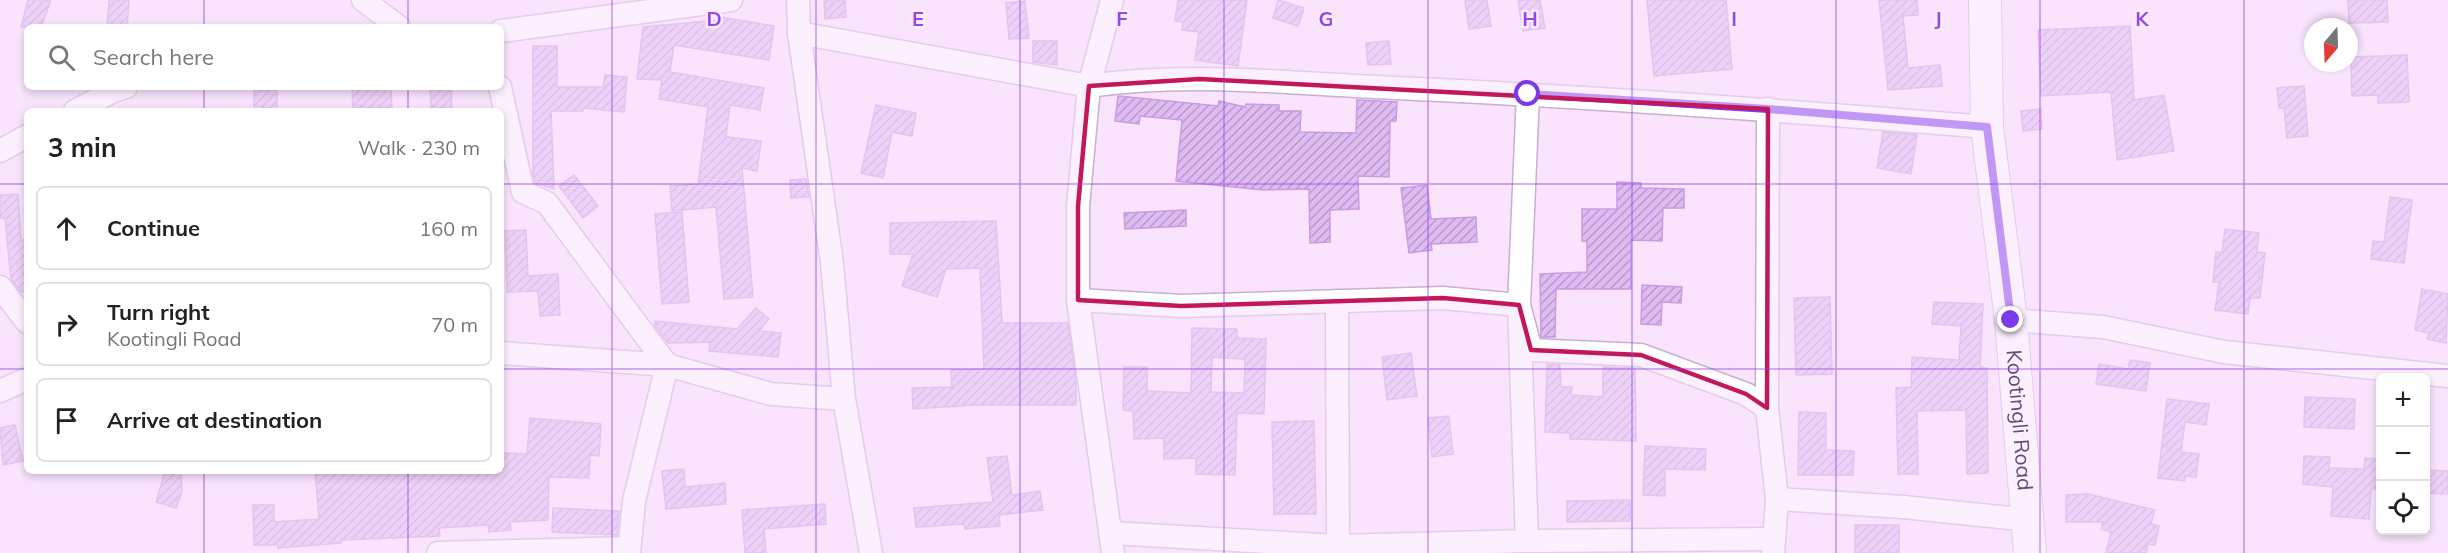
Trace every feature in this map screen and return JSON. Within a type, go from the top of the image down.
[{"type":"street","points":[[363,0],[395,24]]},
{"type":"street","points":[[504,31],[731,0]]},
{"type":"street","points":[[798,0],[799,33],[832,263],[844,399],[871,553]]},
{"type":"street","points":[[1112,0],[1089,86],[1078,206],[1078,300],[1112,543],[1338,550],[1527,542],[1773,546],[1777,499],[1767,408],[1768,109]]},
{"type":"street","name":"Kootingli Road","points":[[1984,0],[1987,127],[2011,320],[2030,553]]},
{"type":"street","points":[[799,33],[1089,86],[1126,81],[1199,79],[1528,94],[1768,109],[1987,127]]},
{"type":"street","points":[[80,108],[113,90]]},
{"type":"street","points":[[501,90],[523,192],[547,203],[667,365]]},
{"type":"street","points":[[1527,542],[1519,305],[1528,94]]},
{"type":"street","points":[[0,151],[24,138]]},
{"type":"street","points":[[0,287],[24,318]]},
{"type":"street","points":[[1078,300],[1181,306],[1443,298],[1519,305]]},
{"type":"street","points":[[1337,301],[1338,550]]},
{"type":"street","points":[[1519,305],[1531,350],[1641,355],[1746,394],[1767,408]]},
{"type":"street","points":[[2011,320],[2103,327],[2224,352],[2448,376]]},
{"type":"street","points":[[504,353],[667,365],[771,394],[844,399]]},
{"type":"street","points":[[438,553],[628,550],[634,501],[667,365]]},
{"type":"street","points":[[0,390],[24,380]]},
{"type":"street","points":[[1777,499],[1903,507],[2029,520]]},
{"type":"highlighted area","points":[[1199,79],[1768,109],[1767,408],[1746,394],[1641,355],[1531,350],[1519,305],[1443,298],[1181,306],[1078,300],[1078,206],[1089,86]]},
{"type":"building","points":[[28,0],[51,0],[42,24],[24,24],[24,27],[21,27]]},
{"type":"building","points":[[109,0],[129,0],[127,24],[107,24]]},
{"type":"building","points":[[824,0],[845,0],[846,17],[825,19]]},
{"type":"building","points":[[1178,0],[1247,0],[1238,66],[1195,60],[1199,32],[1182,30],[1183,22],[1175,21]]},
{"type":"building","points":[[1278,0],[1304,8],[1298,26],[1273,18]]},
{"type":"building","points":[[1465,0],[1487,0],[1491,26],[1469,29]]},
{"type":"building","points":[[1518,0],[1540,0],[1545,28],[1523,31]]},
{"type":"building","points":[[1647,0],[1726,0],[1732,69],[1654,76]]},
{"type":"building","points":[[1879,0],[1917,0],[1918,15],[1903,16],[1908,68],[1940,65],[1942,86],[1888,90]]},
{"type":"building","points":[[2348,0],[2387,0],[2388,22],[2358,23],[2358,18],[2349,18]]},
{"type":"building","points":[[1025,1],[1029,38],[1009,39],[1006,3]]},
{"type":"building","points":[[720,17],[774,26],[769,60],[674,45],[670,72],[764,88],[760,110],[730,105],[726,137],[761,141],[757,171],[742,168],[753,297],[724,299],[716,207],[672,211],[670,186],[698,184],[708,107],[659,99],[662,80],[637,79],[643,27],[719,20]]},
{"type":"building","points":[[2130,26],[2134,100],[2164,95],[2174,151],[2117,160],[2111,92],[2041,96],[2038,30]]},
{"type":"building","points":[[1033,41],[1057,41],[1057,65],[1033,62]]},
{"type":"building","points":[[1389,41],[1391,64],[1368,65],[1366,43]]},
{"type":"building","points":[[533,46],[557,46],[557,87],[603,87],[605,75],[627,77],[624,112],[583,108],[583,111],[551,111],[554,189],[535,183],[533,174]]},
{"type":"building","points":[[2407,55],[2409,102],[2378,103],[2378,95],[2352,96],[2351,72],[2358,72],[2358,57]]},
{"type":"building","points":[[2304,86],[2308,136],[2287,138],[2284,108],[2279,108],[2277,88]]},
{"type":"building","points":[[277,90],[277,108],[254,108],[254,91]]},
{"type":"building","points":[[352,90],[391,90],[392,108],[353,108]]},
{"type":"building","points":[[430,90],[451,90],[452,108],[431,108]]},
{"type":"building","points":[[1118,96],[1218,106],[1219,101],[1245,107],[1246,104],[1279,105],[1279,111],[1301,111],[1300,132],[1356,133],[1357,100],[1397,102],[1396,121],[1390,121],[1389,177],[1358,176],[1359,209],[1330,210],[1330,242],[1310,243],[1309,189],[1263,190],[1176,181],[1182,120],[1140,116],[1139,124],[1115,121]]},
{"type":"building","points":[[876,105],[916,113],[912,136],[892,132],[883,178],[861,173]]},
{"type":"building","points":[[2041,109],[2042,129],[2023,131],[2021,111]]},
{"type":"building","points":[[1883,132],[1917,135],[1911,174],[1877,168]]},
{"type":"building","points":[[574,175],[598,206],[583,218],[559,186]]},
{"type":"building","points":[[806,179],[809,197],[791,198],[790,180]]},
{"type":"building","points":[[1617,182],[1641,183],[1641,188],[1684,189],[1684,208],[1663,208],[1662,241],[1631,240],[1631,289],[1556,289],[1555,337],[1541,337],[1540,274],[1587,272],[1587,241],[1582,241],[1582,209],[1617,209]]},
{"type":"building","points":[[1427,185],[1431,219],[1476,217],[1477,242],[1431,244],[1432,250],[1409,253],[1401,188]]},
{"type":"building","points":[[18,194],[21,240],[24,240],[24,292],[21,292],[11,279],[5,218],[0,218],[0,195]]},
{"type":"building","points":[[2390,197],[2412,200],[2404,263],[2371,259],[2373,241],[2384,242]]},
{"type":"building","points":[[1186,210],[1186,226],[1125,229],[1124,213]]},
{"type":"building","points":[[682,212],[689,302],[662,304],[655,214]]},
{"type":"building","points":[[996,221],[1002,323],[1068,323],[1076,382],[1076,405],[975,405],[913,409],[912,388],[952,387],[951,370],[984,369],[980,268],[946,269],[937,297],[902,286],[913,254],[890,254],[890,223]]},
{"type":"building","points":[[2225,229],[2259,233],[2257,252],[2265,253],[2260,298],[2250,298],[2248,314],[2215,310],[2219,282],[2213,282],[2216,252],[2222,253]]},
{"type":"building","points":[[526,230],[528,276],[558,274],[560,315],[540,316],[538,291],[507,292],[505,231]]},
{"type":"building","points":[[1642,285],[1682,287],[1681,303],[1662,302],[1661,325],[1641,324]]},
{"type":"building","points":[[2422,289],[2448,294],[2446,343],[2427,339],[2429,333],[2415,330]]},
{"type":"building","points":[[1830,297],[1832,374],[1796,375],[1794,298]]},
{"type":"building","points":[[1934,302],[1983,304],[1980,367],[1987,368],[1988,473],[1967,474],[1966,410],[1917,411],[1918,474],[1898,474],[1896,388],[1911,387],[1912,357],[1959,360],[1961,326],[1932,324]]},
{"type":"building","points":[[756,308],[769,319],[759,331],[781,333],[778,357],[709,351],[710,342],[668,343],[655,326],[655,321],[737,329]]},
{"type":"building","points":[[1192,328],[1237,329],[1237,338],[1266,339],[1264,414],[1237,413],[1235,475],[1196,474],[1196,458],[1164,459],[1164,438],[1134,439],[1133,411],[1123,410],[1124,367],[1147,367],[1147,391],[1191,393]],"holes":[[[1212,357],[1245,359],[1244,393],[1211,392]]]},
{"type":"building","points":[[1411,353],[1417,396],[1387,400],[1382,357]]},
{"type":"building","points":[[2130,360],[2150,363],[2146,391],[2096,384],[2099,364],[2128,369]]},
{"type":"building","points":[[1547,364],[1560,365],[1561,387],[1572,387],[1571,395],[1603,397],[1603,367],[1635,368],[1636,441],[1570,439],[1570,433],[1545,432]]},
{"type":"building","points":[[2305,397],[2355,399],[2354,429],[2304,427]]},
{"type":"building","points":[[2167,399],[2209,404],[2206,425],[2185,422],[2181,452],[2199,454],[2196,477],[2185,476],[2185,481],[2158,478]]},
{"type":"building","points":[[1799,412],[1826,413],[1826,450],[1854,451],[1853,475],[1798,475]]},
{"type":"building","points":[[1449,416],[1453,454],[1432,457],[1428,418]]},
{"type":"building","points":[[530,418],[601,424],[599,456],[590,455],[589,478],[549,477],[548,520],[510,522],[511,530],[489,532],[488,525],[439,528],[440,536],[341,540],[341,543],[278,548],[278,545],[254,545],[253,505],[274,505],[274,522],[319,519],[315,474],[504,474],[504,453],[527,454]]},
{"type":"building","points":[[1314,421],[1316,514],[1274,514],[1272,422]]},
{"type":"building","points":[[15,425],[23,461],[3,465],[0,428]]},
{"type":"building","points":[[1645,446],[1706,449],[1705,470],[1665,469],[1665,496],[1643,495]]},
{"type":"building","points":[[1007,456],[1012,495],[1040,491],[1043,510],[999,515],[1000,526],[965,529],[964,524],[916,527],[914,508],[993,502],[987,458]]},
{"type":"building","points":[[2304,456],[2330,457],[2329,468],[2364,469],[2365,458],[2376,459],[2376,489],[2371,489],[2369,519],[2331,516],[2333,487],[2303,484]]},
{"type":"building","points":[[684,469],[685,487],[725,483],[726,504],[666,509],[662,471]]},
{"type":"building","points":[[2430,470],[2448,471],[2448,494],[2430,493]]},
{"type":"building","points":[[164,474],[181,474],[182,492],[176,508],[156,502]]},
{"type":"building","points":[[2088,494],[2155,510],[2151,524],[2159,526],[2155,545],[2148,544],[2146,553],[2106,553],[2111,532],[2101,529],[2103,522],[2066,522],[2066,495]]},
{"type":"building","points":[[1630,500],[1630,521],[1567,522],[1567,501]]},
{"type":"building","points":[[825,504],[826,524],[764,529],[766,553],[745,553],[742,510]]},
{"type":"building","points":[[553,508],[619,511],[617,535],[552,532]]},
{"type":"building","points":[[1855,525],[1899,525],[1899,553],[1855,553]]},
{"type":"route","points":[[1528,94],[1768,109],[1987,127],[2011,320]]}]
